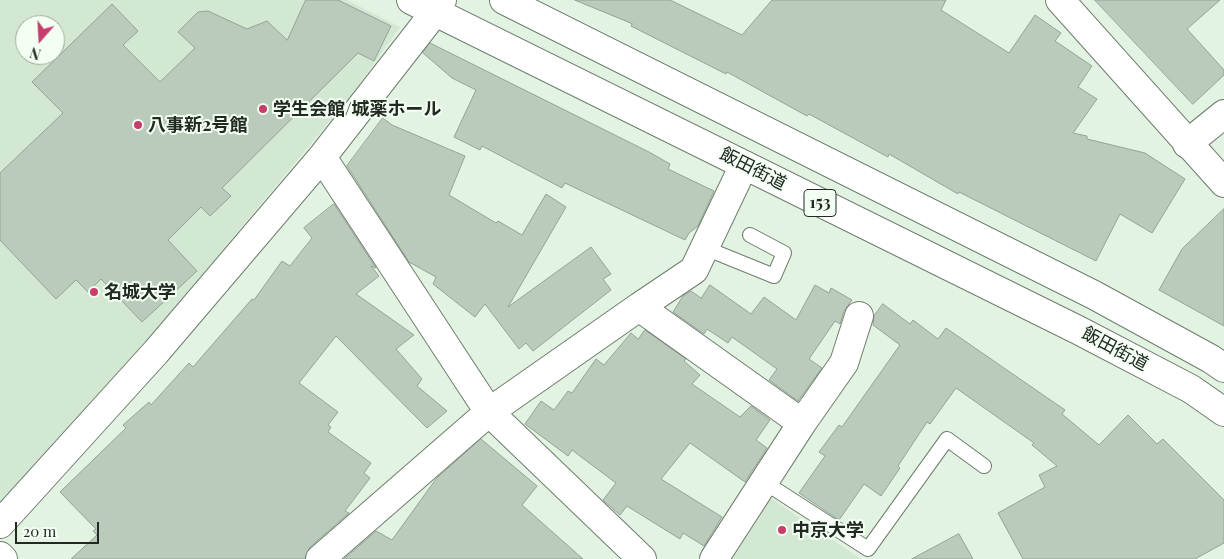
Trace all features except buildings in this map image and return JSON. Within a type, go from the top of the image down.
[{"type":"main road","name":"飯田街道","points":[[411,0],[439,6],[744,165],[1191,388],[1224,412]]},
{"type":"main road","name":"飯田街道","points":[[504,0],[1094,295],[1224,368]]},
{"type":"main road","points":[[1060,0],[1187,144],[1224,183]]},
{"type":"main road","points":[[0,524],[156,352],[322,157],[439,6]]},
{"type":"main road","points":[[1187,144],[1224,114]]},
{"type":"main road","points":[[322,157],[489,412],[642,559]]},
{"type":"main road","points":[[320,559],[489,412],[639,306],[694,270],[744,165]]},
{"type":"main road","points":[[639,306],[802,423]]},
{"type":"main road","points":[[714,559],[802,423],[844,363],[860,316]]},
{"type":"main road","points":[[0,556],[3,559]]},
{"type":"lane","points":[[705,248],[774,276],[784,253],[750,235]]},
{"type":"lane","points":[[764,482],[868,549],[947,439],[984,466]]},
{"type":"shaded area","name":"名城大学","points":[[0,0],[347,0],[400,27],[353,93],[137,353],[50,452],[0,501]]},
{"type":"shaded area","name":"中京大学","points":[[772,499],[861,559],[728,559],[764,502]]},
{"type":"place","name":"学生会館/城薬ホール","points":[[263,109]]},
{"type":"place","name":"八事新2号館","points":[[138,125]]},
{"type":"place","name":"名城大学","points":[[94,292]]},
{"type":"place","name":"中京大学","points":[[782,530]]}]
